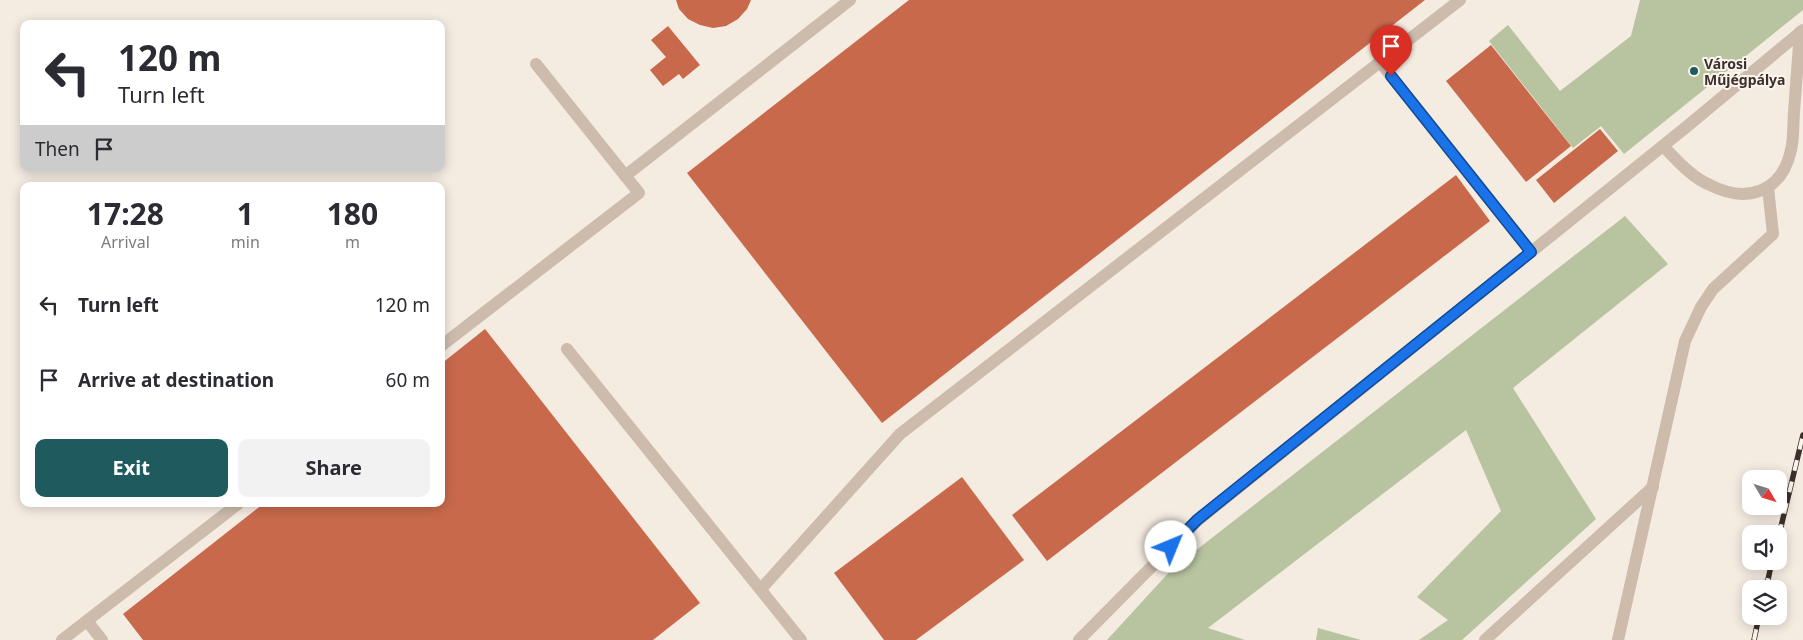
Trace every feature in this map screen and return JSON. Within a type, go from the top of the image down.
[{"type":"street","points":[[625,176],[850,0]]},
{"type":"street","points":[[761,590],[900,434],[1460,0]]},
{"type":"street","points":[[1663,146],[1687,170],[1709,185],[1731,194],[1748,194],[1768,188],[1784,170],[1791,149],[1802,31]]},
{"type":"street","points":[[1079,640],[1197,520],[1663,146],[1802,31]]},
{"type":"street","points":[[1380,62],[1531,252]]},
{"type":"street","points":[[445,343],[639,193],[536,64]]},
{"type":"street","points":[[1618,640],[1685,341],[1700,307],[1713,289],[1773,234],[1768,188]]},
{"type":"street","points":[[567,349],[802,640]]},
{"type":"street","points":[[1487,639],[1653,487]]},
{"type":"street","points":[[62,640],[234,507]]},
{"type":"street","points":[[87,621],[102,640]]},
{"type":"green space","points":[[1640,0],[1803,0],[1803,10],[1624,154],[1601,126],[1573,148],[1489,41],[1508,25],[1560,91],[1631,36]]},
{"type":"green space","points":[[1625,216],[1668,264],[1513,388],[1596,519],[1462,640],[1419,640],[1448,620],[1417,597],[1501,511],[1466,430],[1208,628],[1245,640],[1107,640],[1172,569]]},
{"type":"green space","points":[[1318,628],[1361,640],[1316,640]]},
{"type":"building","points":[[676,0],[751,0],[747,9],[738,19],[726,26],[713,28],[700,25],[688,19],[679,9]]},
{"type":"building","points":[[909,0],[1425,0],[882,423],[687,173]]},
{"type":"building","points":[[668,26],[700,65],[683,79],[679,74],[663,86],[650,70],[666,57],[651,40]]},
{"type":"building","points":[[1491,45],[1571,146],[1526,182],[1446,81]]},
{"type":"building","points":[[1600,129],[1618,151],[1554,203],[1536,180]]},
{"type":"building","points":[[1456,175],[1490,221],[1047,561],[1012,515]]},
{"type":"building","points":[[485,329],[700,603],[653,640],[143,640],[123,614],[259,507],[445,507],[445,361]]},
{"type":"building","points":[[962,477],[1024,560],[916,640],[884,640],[834,573]]},
{"type":"railway","points":[[1781,525],[1803,435]]},
{"type":"railway","points":[[1768,580],[1770,570]]},
{"type":"railway","points":[[1754,640],[1757,625]]},
{"type":"place","name":"Városi Műjégpálya","points":[[1694,71]]},
{"type":"route","points":[[1171,547],[1197,520],[1531,252],[1391,76]]}]
